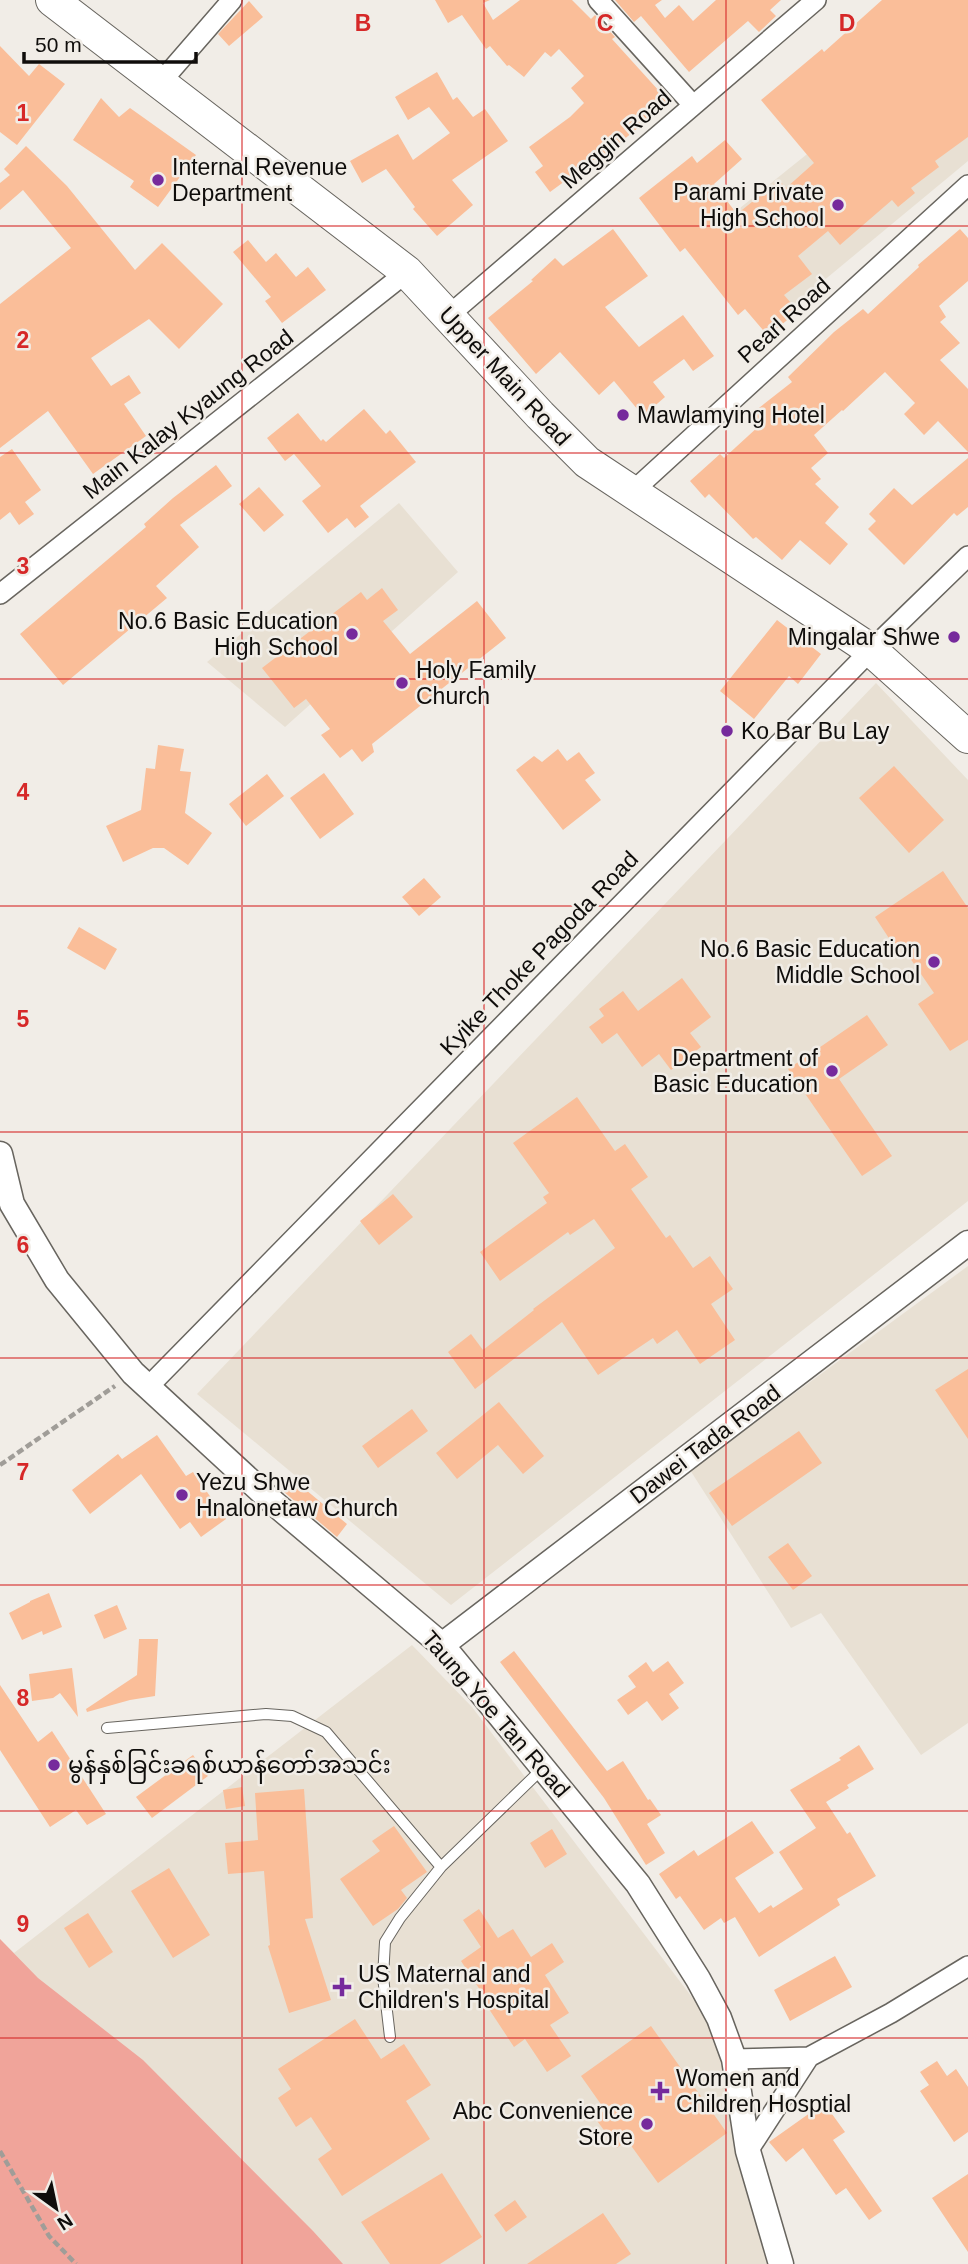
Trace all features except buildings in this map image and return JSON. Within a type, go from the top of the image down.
[{"type":"main road","name":"Upper Main Road","points":[[52,0],[407,272],[587,462],[871,650],[968,737]]},
{"type":"street","points":[[160,83],[232,0]]},
{"type":"street","points":[[598,0],[693,105]]},
{"type":"street","name":"Meggin Road","points":[[448,316],[816,0]]},
{"type":"street","name":"Pearl Road","points":[[632,492],[968,185]]},
{"type":"street","name":"Main Kalay Kyaung Road","points":[[0,594],[407,272]]},
{"type":"street","name":"Kyike Thoke Pagoda Road","points":[[140,1381],[968,556]]},
{"type":"street","name":"Taung Yoe Tan Road","points":[[0,1154],[12,1205],[57,1280],[140,1381],[275,1504],[442,1645],[638,1884],[698,1979],[719,2018],[734,2059],[748,2151],[781,2264]]},
{"type":"street","name":"Dawei Tada Road","points":[[442,1645],[968,1243]]},
{"type":"street","points":[[734,2059],[809,2057],[891,2013],[968,1966]]},
{"type":"street","points":[[748,2151],[809,2057]]},
{"type":"lane","points":[[107,1728],[266,1714],[292,1716],[326,1732],[442,1867]]},
{"type":"lane","points":[[390,2037],[383,1977],[385,1942],[442,1867],[543,1768]]},
{"type":"path","points":[[0,1465],[140,1381]]},
{"type":"path","points":[[0,2151],[50,2236],[76,2264]]},
{"type":"shaded area","points":[[968,25],[968,161],[787,311],[725,220]]},
{"type":"shaded area","points":[[399,503],[458,572],[285,727],[207,662]]},
{"type":"shaded area","points":[[876,683],[968,780],[968,1201],[451,1605],[197,1394]]},
{"type":"shaded area","points":[[968,1266],[968,1723],[921,1755],[821,1613],[791,1628],[690,1470]]},
{"type":"shaded area","name":"US Maternal and Children's Hospital","points":[[412,1645],[472,1707],[710,2021],[775,2264],[168,2264],[0,2080],[0,1939],[14,1953]]},
{"type":"shaded area","points":[[0,1939],[38,1978],[143,2060],[343,2264],[0,2264]]},
{"type":"place","name":"Internal Revenue Department","points":[[158,180]]},
{"type":"place","name":"Parami Private High School","points":[[838,205]]},
{"type":"place","name":"Mawlamying Hotel","points":[[623,415]]},
{"type":"place","name":"No.6 Basic Education High School","points":[[352,634]]},
{"type":"place","name":"Mingalar Shwe","points":[[954,637]]},
{"type":"place","name":"Holy Family Church","points":[[402,683]]},
{"type":"place","name":"Ko Bar Bu Lay","points":[[727,731]]},
{"type":"place","name":"No.6 Basic Education Middle School","points":[[934,962]]},
{"type":"place","name":"Department of Basic Education","points":[[832,1071]]},
{"type":"place","name":"Yezu Shwe Hnalonetaw Church","points":[[182,1495]]},
{"type":"place","name":"မွန်နှစ်ခြင်းခရစ်ယာန်တော်အသင်း","points":[[54,1765]]},
{"type":"place","name":"US Maternal and Children's Hospital","points":[[342,1987]]},
{"type":"place","name":"Women and Children Hosptial","points":[[660,2091]]},
{"type":"place","name":"Abc Convenience Store","points":[[647,2124]]}]
